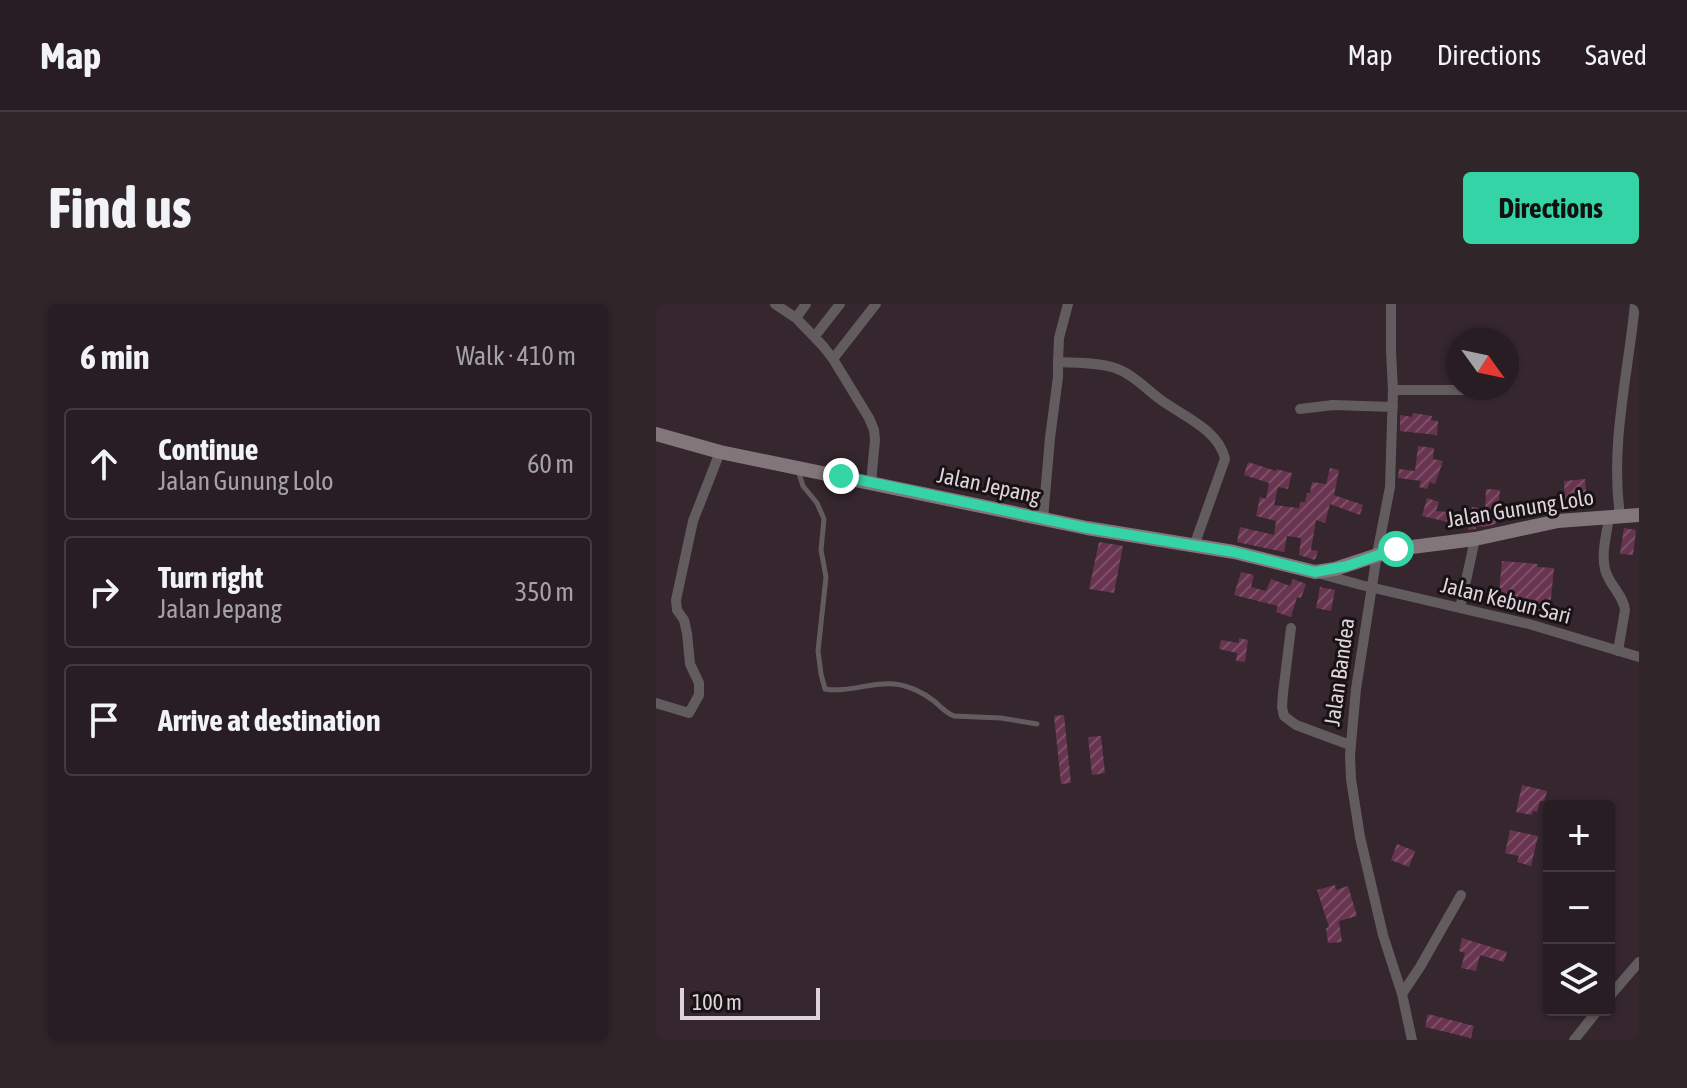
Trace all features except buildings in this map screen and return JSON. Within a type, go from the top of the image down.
[{"type":"street","points":[[775,304],[815,336],[860,401],[874,430],[871,483]]},
{"type":"street","points":[[796,318],[806,304]]},
{"type":"street","points":[[815,336],[840,304]]},
{"type":"street","points":[[833,359],[876,304]]},
{"type":"street","points":[[1043,519],[1059,338],[1068,304]]},
{"type":"street","name":"Jalan Bandea","points":[[1391,304],[1393,407],[1390,487],[1371,588],[1350,745],[1351,779],[1360,837],[1412,1040]]},
{"type":"street","points":[[1618,651],[1625,610],[1605,570],[1605,545],[1614,516],[1620,409],[1635,304]]},
{"type":"street","points":[[1627,356],[1639,353]]},
{"type":"street","points":[[1058,362],[1105,365],[1119,370],[1195,422],[1216,443],[1225,459],[1194,546]]},
{"type":"street","points":[[1393,390],[1447,390]]},
{"type":"street","points":[[1300,409],[1333,405],[1393,407]]},
{"type":"street","name":"Jalan Jepang","points":[[656,434],[720,452],[1043,519],[1234,552],[1315,572]]},
{"type":"street","points":[[656,703],[689,713],[699,695],[699,683],[690,664],[684,620],[677,610],[676,600],[693,521],[720,452]]},
{"type":"street","name":"Jalan Gunung Lolo","points":[[1315,572],[1347,566],[1396,549],[1475,539],[1558,521],[1639,515]]},
{"type":"street","points":[[1460,608],[1475,539]]},
{"type":"street","name":"Jalan Kebun Sari","points":[[1315,572],[1529,624],[1639,657]]},
{"type":"street","points":[[1291,628],[1283,693],[1284,716],[1296,725],[1350,745]]},
{"type":"street","points":[[1402,994],[1461,895]]},
{"type":"street","points":[[1615,990],[1639,962]]},
{"type":"street","points":[[1574,1040],[1593,1016]]},
{"type":"lane","points":[[798,468],[803,486],[817,503],[824,519],[821,550],[826,577],[818,651],[825,689],[848,690],[893,684],[915,690],[954,716],[1001,718],[1037,724]]},
{"type":"route","points":[[841,476],[1087,528],[1234,552],[1315,572],[1347,566],[1396,549]]}]
